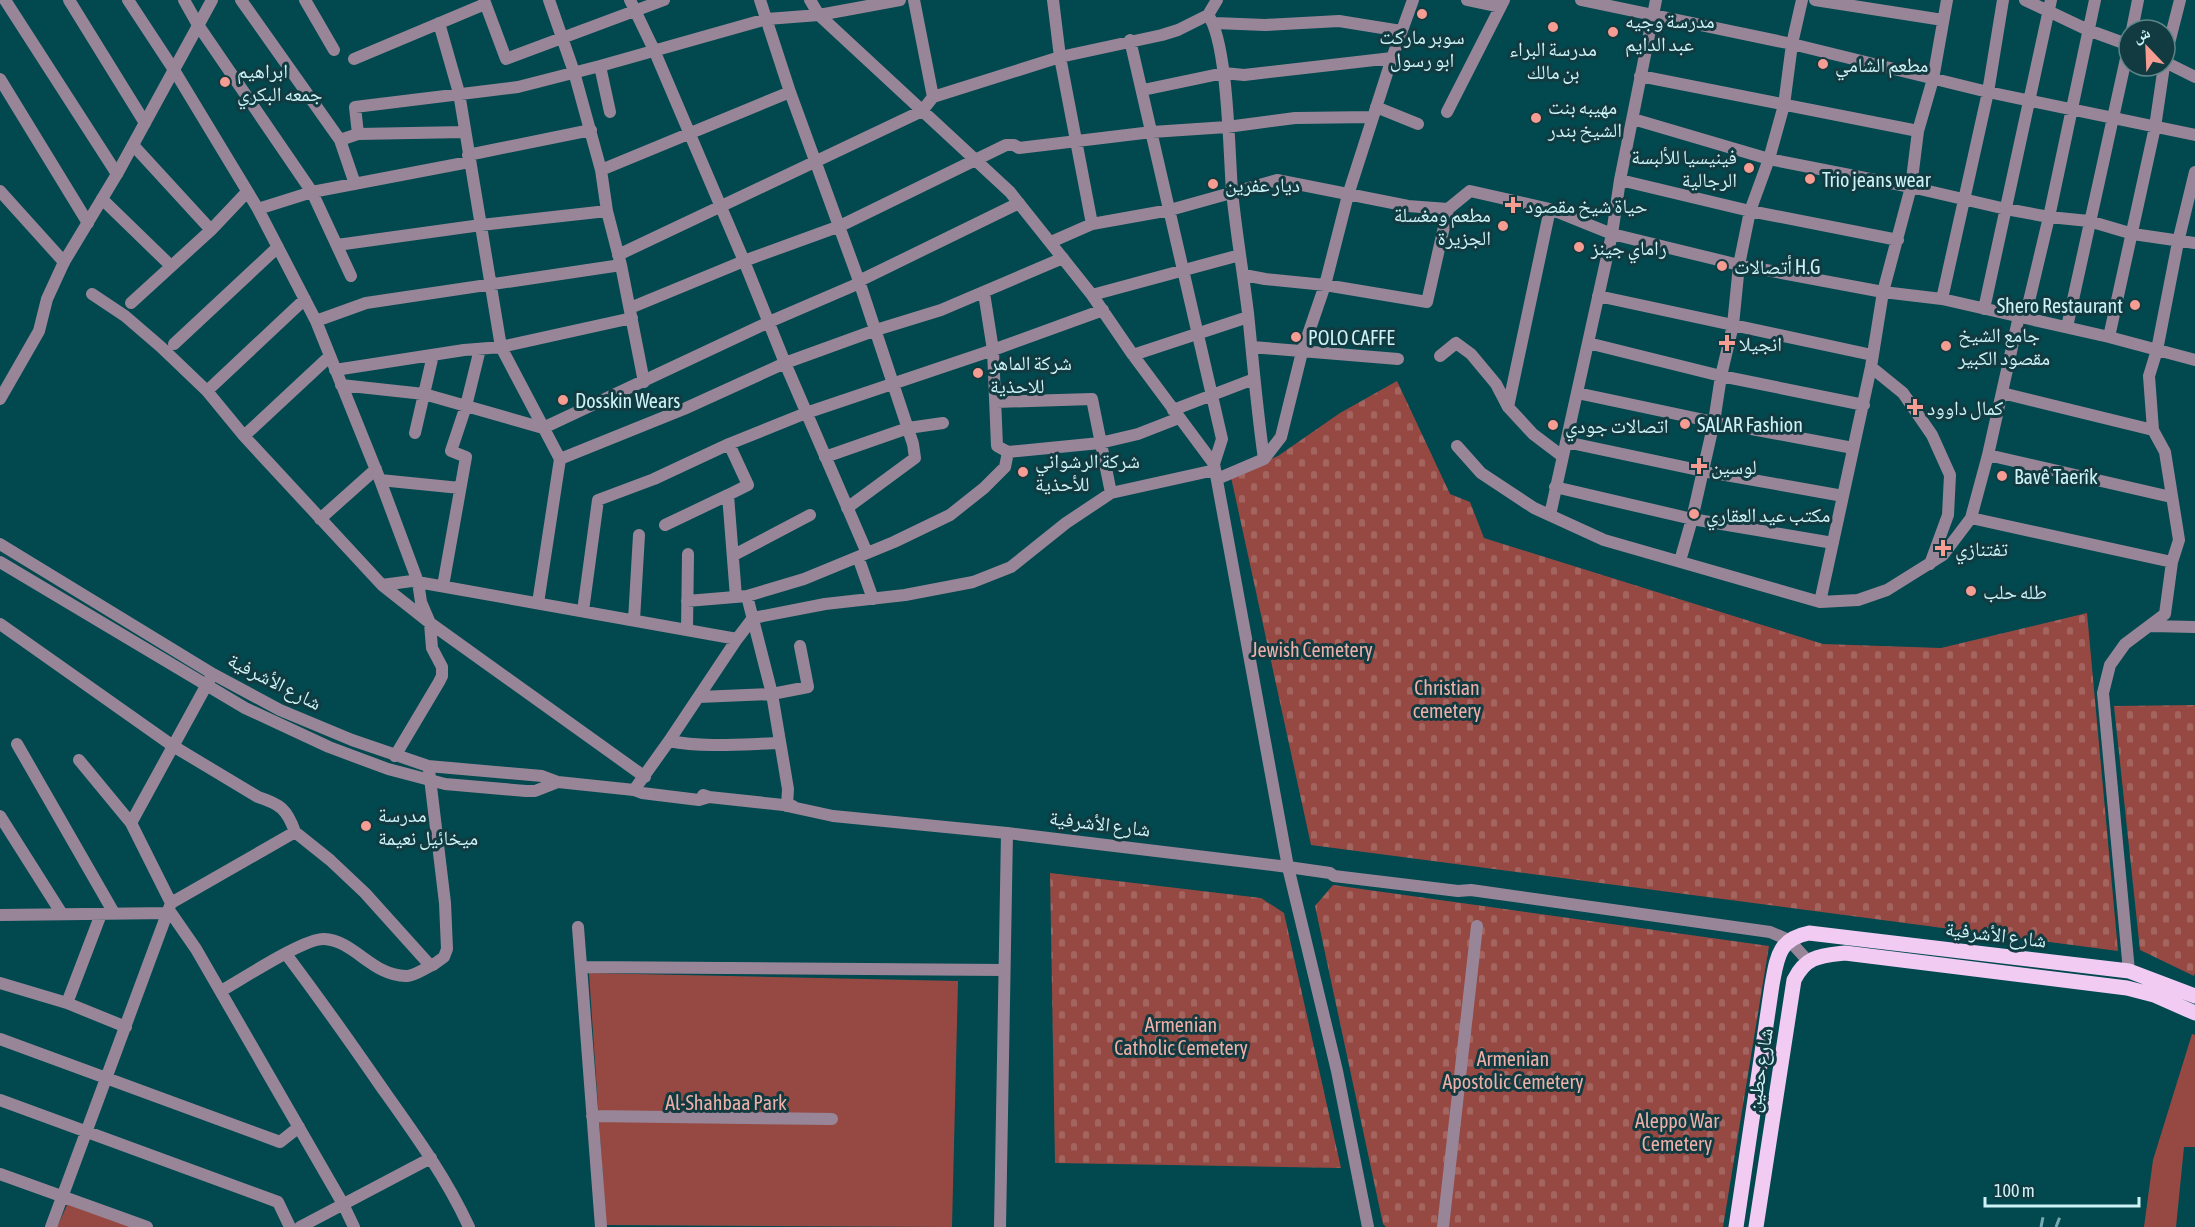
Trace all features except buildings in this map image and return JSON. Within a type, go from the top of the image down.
[{"type":"main road","name":"شارع الأشرفية","points":[[1789,940],[1809,933],[2128,971],[2195,996]]},
{"type":"main road","name":"شارع حطين","points":[[1736,1227],[1772,985],[1780,951],[1789,940]]},
{"type":"main road","name":"شارع الأشرفية","points":[[1808,961],[1820,956],[1845,953],[2127,988],[2154,995],[2195,1012]]},
{"type":"main road","name":"شارع حطين","points":[[1755,1227],[1794,980],[1799,970],[1808,961]]},
{"type":"street","points":[[5,0],[117,174]]},
{"type":"street","points":[[69,0],[145,123]]},
{"type":"street","points":[[128,0],[174,70],[258,209],[316,321],[418,582],[421,602],[430,623],[432,648],[442,667],[442,676],[395,756]]},
{"type":"street","points":[[184,0],[198,25],[312,192],[351,276]]},
{"type":"street","points":[[0,399],[39,332],[47,299],[64,262],[133,146],[212,0]]},
{"type":"street","points":[[241,0],[340,140],[355,184]]},
{"type":"street","points":[[305,0],[334,50]]},
{"type":"street","points":[[549,0],[574,72],[601,170],[607,211],[620,260],[644,382]]},
{"type":"street","points":[[354,59],[485,2],[506,59],[562,37],[632,5],[664,0]]},
{"type":"street","points":[[760,0],[790,92],[859,280],[913,444],[915,458],[847,508]]},
{"type":"street","points":[[810,0],[819,15],[1010,192],[1092,295],[1215,471]]},
{"type":"street","points":[[358,134],[355,107],[518,87],[767,19],[819,15],[900,0]]},
{"type":"street","points":[[914,0],[933,97]]},
{"type":"street","points":[[1053,0],[1060,57],[1092,224]]},
{"type":"street","points":[[1216,0],[1211,19],[1224,73],[1233,193],[1264,459]]},
{"type":"street","points":[[634,790],[753,618],[825,604],[873,599],[972,582],[1011,567],[1066,523],[1111,493],[1264,459],[1281,437],[1302,352],[1325,285],[1348,195],[1413,0]]},
{"type":"street","points":[[1447,112],[1502,4],[1467,0]]},
{"type":"street","points":[[1581,0],[1792,44],[1988,92],[2195,135]]},
{"type":"street","points":[[1550,515],[1612,234],[1620,180],[1656,0]]},
{"type":"street","points":[[1680,561],[1714,422],[1720,376],[1733,325],[1739,265],[1750,211],[1769,159],[1784,105],[1792,44],[1802,0]]},
{"type":"street","points":[[1815,0],[1943,20]]},
{"type":"street","points":[[1820,602],[1864,405],[1883,292],[1911,187],[1918,132],[1933,79],[1947,0]]},
{"type":"street","points":[[1942,299],[1988,92],[2003,0]]},
{"type":"street","points":[[2025,0],[2049,5],[2088,30],[2117,41]]},
{"type":"street","points":[[1457,446],[1481,473],[1534,508],[1604,540],[1820,602],[1858,600],[1887,590],[1943,555],[1971,518],[2049,217],[2094,0]]},
{"type":"street","points":[[2134,18],[2138,0]]},
{"type":"street","points":[[2175,18],[2180,0]]},
{"type":"street","points":[[632,5],[690,134],[847,508],[863,555],[873,599]]},
{"type":"street","points":[[1984,309],[2049,5]]},
{"type":"street","points":[[316,321],[366,303],[490,285],[620,260],[720,206],[922,111],[933,97],[1060,57],[1130,40],[1162,35],[1211,19],[1265,24],[1339,21],[1401,32]]},
{"type":"street","points":[[439,23],[459,93],[501,347],[560,459],[538,603]]},
{"type":"street","points":[[1130,40],[1222,439],[1215,471],[1288,867],[1337,1071],[1368,1227]]},
{"type":"street","points":[[1143,90],[1224,73],[1244,75],[1392,58]]},
{"type":"street","points":[[600,66],[610,112]]},
{"type":"street","points":[[2177,68],[2195,77]]},
{"type":"street","points":[[1640,76],[1918,132]]},
{"type":"street","points":[[2067,327],[2122,78]]},
{"type":"street","points":[[2109,337],[2155,127],[2162,78]]},
{"type":"street","points":[[0,79],[88,223]]},
{"type":"street","points":[[601,170],[790,92]]},
{"type":"street","points":[[335,370],[501,347],[631,313],[744,261],[840,226],[1006,145],[1019,148],[1152,132],[1375,112],[1418,124]]},
{"type":"street","points":[[1633,119],[1769,159],[1911,187],[2006,209],[2089,221],[2133,234],[2195,243]]},
{"type":"street","points":[[258,209],[312,192],[591,130]]},
{"type":"street","points":[[340,140],[358,134],[465,132]]},
{"type":"street","points":[[133,146],[211,230]]},
{"type":"street","points":[[2128,971],[2103,693],[2110,666],[2125,644],[2165,614],[2172,562],[2180,540],[2165,452],[2153,430],[2150,376],[2195,172]]},
{"type":"street","points":[[1051,242],[1092,224],[1170,210],[1277,180],[1408,206],[1448,209]]},
{"type":"street","points":[[1620,180],[1750,211],[1898,240]]},
{"type":"street","points":[[0,191],[64,262]]},
{"type":"street","points":[[1244,274],[1427,302],[1448,209],[1470,191],[1550,210],[1612,234],[1739,265],[1883,292],[1942,299],[2109,337],[2195,360]]},
{"type":"street","points":[[131,303],[211,230],[247,192]]},
{"type":"street","points":[[102,199],[171,266]]},
{"type":"street","points":[[341,385],[424,394],[543,428],[769,322],[855,285],[859,280],[1019,203]]},
{"type":"street","points":[[1508,407],[1550,210]]},
{"type":"street","points":[[337,245],[481,225],[607,211]]},
{"type":"street","points":[[174,344],[278,247]]},
{"type":"street","points":[[1092,295],[1240,255]]},
{"type":"street","points":[[560,459],[684,410],[785,363],[876,330],[941,310],[1063,258]]},
{"type":"street","points":[[984,293],[993,350],[997,446],[1008,452],[1100,443],[1138,434],[1212,394],[1254,379]]},
{"type":"street","points":[[92,294],[125,316],[207,392],[244,436],[382,585],[430,623],[645,777]]},
{"type":"street","points":[[1599,296],[1733,325],[1872,361],[1903,393],[1915,410],[1932,435],[1950,475],[1948,515],[1930,564]]},
{"type":"street","points":[[207,392],[305,299]]},
{"type":"street","points":[[583,611],[598,500],[654,479],[729,444],[807,413],[1103,310]]},
{"type":"street","points":[[1133,355],[1248,317]]},
{"type":"street","points":[[1440,356],[1456,343],[1471,354],[1496,384],[1508,407],[1533,434],[1562,456]]},
{"type":"street","points":[[1588,343],[1720,376],[1864,405]]},
{"type":"street","points":[[1252,347],[1398,358]]},
{"type":"street","points":[[443,586],[466,457],[451,451],[466,406],[480,349]]},
{"type":"street","points":[[415,433],[433,355]]},
{"type":"street","points":[[244,436],[330,356]]},
{"type":"street","points":[[1577,393],[1853,448]]},
{"type":"street","points":[[2002,393],[2153,430]]},
{"type":"street","points":[[996,402],[1092,399],[1111,493]]},
{"type":"street","points":[[825,457],[908,428],[943,423]]},
{"type":"street","points":[[1566,442],[1703,471],[1843,496]]},
{"type":"street","points":[[665,525],[748,485],[729,444]]},
{"type":"street","points":[[687,601],[742,597],[804,579],[950,515],[984,488],[1005,467],[1008,452]]},
{"type":"street","points":[[1988,455],[2171,497]]},
{"type":"street","points":[[320,519],[378,475],[460,488]]},
{"type":"street","points":[[1555,487],[1692,519],[1833,543]]},
{"type":"street","points":[[728,495],[734,555],[742,597],[753,618],[772,694],[788,789],[787,806]]},
{"type":"street","points":[[734,555],[810,515]]},
{"type":"street","points":[[1971,518],[2172,562]]},
{"type":"street","points":[[634,620],[639,535]]},
{"type":"street","name":"شارع الأشرفية","points":[[0,544],[213,674],[280,710],[395,756],[428,766],[542,776],[558,782],[634,790],[645,788],[701,794],[709,797],[787,806],[833,816],[1007,833],[1330,873],[1335,871],[1457,884],[1471,890],[1770,932],[1789,940],[1808,961]]},
{"type":"street","points":[[687,630],[688,554]]},
{"type":"street","name":"شارع الأشرفية","points":[[0,562],[245,708],[329,747],[388,770],[445,784],[535,791],[558,782]]},
{"type":"street","points":[[382,585],[407,581],[418,582],[737,639]]},
{"type":"street","points":[[2151,626],[2195,627]]},
{"type":"street","points":[[1,628],[173,746],[258,797],[273,801],[290,817],[295,832],[330,860],[365,893],[428,963],[433,965]]},
{"type":"street","points":[[699,697],[772,694],[808,687],[800,646]]},
{"type":"street","points":[[131,823],[213,674]]},
{"type":"street","points":[[669,741],[720,745],[780,742]]},
{"type":"street","points":[[17,744],[114,914]]},
{"type":"street","points":[[79,760],[131,823],[168,908],[221,991],[354,1227]]},
{"type":"street","points":[[221,991],[304,942],[324,939],[342,944],[381,971],[408,976],[433,965],[444,957],[447,949],[445,903],[428,766]]},
{"type":"street","points":[[0,816],[62,914]]},
{"type":"street","points":[[2,912],[114,914],[168,908],[295,832]]},
{"type":"street","points":[[1000,1227],[1007,833]]},
{"type":"street","points":[[51,1227],[168,908]]},
{"type":"street","points":[[68,1003],[101,914]]},
{"type":"street","points":[[1443,1227],[1477,926]]},
{"type":"street","points":[[578,927],[601,1227]]},
{"type":"street","points":[[286,954],[324,1003],[431,1158],[469,1227]]},
{"type":"street","points":[[581,967],[1004,970]]},
{"type":"street","points":[[0,983],[68,1003],[126,1027]]},
{"type":"street","points":[[0,1039],[280,1142],[299,1127]]},
{"type":"street","points":[[0,1100],[278,1202],[290,1227]]},
{"type":"street","points":[[592,1116],[832,1119]]},
{"type":"street","points":[[300,1227],[431,1158]]},
{"type":"street","points":[[0,1174],[147,1227]]},
{"type":"green space","name":"Christian cemetery","points":[[1397,381],[1450,494],[1470,502],[1484,538],[1823,644],[1941,648],[2087,613],[2118,951],[1311,845],[1231,477],[1278,456],[1340,413]]},
{"type":"green space","points":[[2195,705],[2194,976],[2140,950],[2114,706]]},
{"type":"green space","name":"Armenian Catholic Cemetery","points":[[1050,873],[1261,898],[1284,913],[1341,1168],[1055,1163]]},
{"type":"green space","name":"Armenian Apostolic Cemetery","points":[[1333,885],[1769,946],[1723,1227],[1386,1227],[1383,1224],[1315,906]]},
{"type":"green space","name":"Al-Shahbaa Park","points":[[589,973],[958,981],[952,1227],[606,1225]]},
{"type":"green space","points":[[2192,1034],[2195,1035],[2195,1147],[2184,1147],[2176,1227],[2144,1227],[2153,1160]]},
{"type":"green space","points":[[68,1203],[134,1227],[57,1227]]},
{"type":"railway","points":[[2041,1227],[2044,1212]]},
{"type":"railway","points":[[2056,1227],[2061,1214]]},
{"type":"place","name":"سوبر ماركت ابو رسول","points":[[1422,14]]},
{"type":"place","name":"مدرسة البراء بن مالك","points":[[1553,27]]},
{"type":"place","name":"مدرسة وجيه عبد الدايم","points":[[1613,32]]},
{"type":"place","name":"مطعم الشامي","points":[[1823,64]]},
{"type":"place","name":"ابراهيم جمعه البكري","points":[[225,82]]},
{"type":"place","name":"مهيبه بنت الشيخ بندر","points":[[1536,118]]},
{"type":"place","name":"فينيسيا للألبسة الرجالية","points":[[1749,168]]},
{"type":"place","name":"Trio jeans wear","points":[[1810,179]]},
{"type":"place","name":"ديار عفرين","points":[[1213,184]]},
{"type":"place","name":"حياة شيخ مقصود","points":[[1513,205]]},
{"type":"place","name":"مطعم ومغسلة الجزيرة","points":[[1503,226]]},
{"type":"place","name":"راماي جينز","points":[[1579,247]]},
{"type":"place","name":"أتصالات H.G","points":[[1722,266]]},
{"type":"place","name":"Shero Restaurant","points":[[2135,305]]},
{"type":"place","name":"POLO CAFFE","points":[[1296,337]]},
{"type":"place","name":"انجيلا","points":[[1727,343]]},
{"type":"place","name":"جامع الشيخ مقصود الكبير","points":[[1946,346]]},
{"type":"place","name":"شركة الماهر للاحذية","points":[[978,373]]},
{"type":"place","name":"Dosskin Wears","points":[[563,400]]},
{"type":"place","name":"كمال داوود","points":[[1915,407]]},
{"type":"place","name":"SALAR Fashion","points":[[1685,424]]},
{"type":"place","name":"اتصالات جودي","points":[[1553,425]]},
{"type":"place","name":"لوسين","points":[[1699,466]]},
{"type":"place","name":"شركة الرشواني للأحذية","points":[[1023,472]]},
{"type":"place","name":"Bavê Taerîk","points":[[2002,476]]},
{"type":"place","name":"مكتب عيد العقاري","points":[[1694,514]]},
{"type":"place","name":"تفتنازي","points":[[1943,548]]},
{"type":"place","name":"طله حلب","points":[[1971,591]]},
{"type":"place","name":"مدرسة ميخائيل نعيمة","points":[[366,826]]},
{"type":"park label","name":"Jewish Cemetery","points":[[1312,649]]},
{"type":"park label","name":"Aleppo War Cemetery","points":[[1677,1132]]}]
